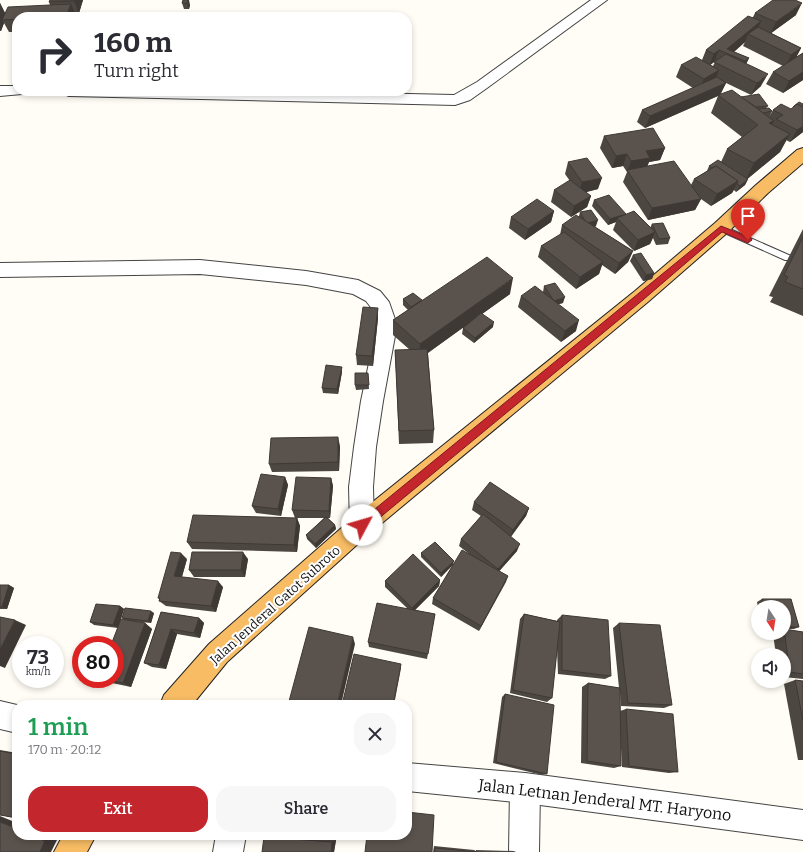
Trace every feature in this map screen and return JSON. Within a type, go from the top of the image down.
[{"type":"highway","name":"Jalan Jenderal Gatot Subroto","points":[[178,700],[218,653],[362,525],[636,302],[803,154]]},
{"type":"highway","points":[[69,852],[77,840]]},
{"type":"street","points":[[283,96],[455,100],[464,97],[482,86],[600,0]]},
{"type":"street","points":[[0,90],[12,91]]},
{"type":"street","points":[[0,270],[200,267],[306,278],[358,287],[373,296],[382,307],[388,325],[372,401],[365,447],[361,487],[362,525]]},
{"type":"street","points":[[0,716],[12,718]]},
{"type":"street","name":"Jalan Letnan Jenderal MT. Haryono","points":[[412,777],[525,788],[803,825]]},
{"type":"street","points":[[524,852],[525,788]]},
{"type":"street","points":[[228,852],[230,840]]},
{"type":"lane","points":[[721,228],[788,258]]},
{"type":"building","points":[[50,0],[74,0],[74,1],[49,2]]},
{"type":"building","points":[[183,0],[188,0],[187,3],[182,3]]},
{"type":"building","points":[[773,0],[795,0],[802,3],[776,22],[755,13]]},
{"type":"building","points":[[71,4],[68,12],[12,12],[12,19],[2,20],[8,7]]},
{"type":"building","points":[[748,16],[761,21],[727,49],[749,58],[745,61],[719,50],[714,54],[706,50]]},
{"type":"building","points":[[758,27],[801,48],[791,55],[748,34]]},
{"type":"building","points":[[803,53],[803,72],[789,81],[773,72]]},
{"type":"building","points":[[726,54],[768,74],[757,83],[714,62]]},
{"type":"building","points":[[696,57],[719,70],[704,79],[681,65]]},
{"type":"building","points":[[717,77],[726,83],[650,116],[642,110]]},
{"type":"building","points":[[732,90],[774,121],[769,123],[790,134],[754,163],[727,149],[758,125],[718,95]]},
{"type":"building","points":[[759,94],[768,106],[756,107],[741,97]]},
{"type":"building","points":[[799,102],[803,104],[803,107],[797,104],[793,107]]},
{"type":"building","points":[[781,104],[791,109],[797,104],[803,107],[803,126],[797,130],[776,119],[783,115],[773,110]]},
{"type":"building","points":[[769,108],[772,111],[763,113],[758,109]]},
{"type":"building","points":[[653,128],[665,148],[646,151],[650,158],[631,161],[627,154],[616,156],[604,136]]},
{"type":"building","points":[[587,158],[602,178],[582,182],[568,162]]},
{"type":"building","points":[[718,160],[748,179],[740,186],[737,184],[738,181],[716,166],[712,168],[709,166]]},
{"type":"building","points":[[674,161],[701,199],[652,208],[627,170]]},
{"type":"building","points":[[716,166],[738,181],[717,194],[694,179]]},
{"type":"building","points":[[570,180],[591,196],[574,206],[554,190]]},
{"type":"building","points":[[609,195],[626,214],[610,219],[594,200]]},
{"type":"building","points":[[537,199],[554,211],[528,229],[511,217]]},
{"type":"building","points":[[591,210],[598,220],[588,223],[585,221],[580,212]]},
{"type":"building","points":[[634,211],[655,232],[638,240],[617,218]]},
{"type":"building","points":[[576,215],[633,251],[619,263],[562,225]]},
{"type":"building","points":[[663,223],[670,238],[659,239],[652,224]]},
{"type":"building","points":[[564,232],[603,262],[580,277],[541,246]]},
{"type":"building","points":[[803,237],[803,289],[785,282],[788,277],[784,275]]},
{"type":"building","points":[[641,253],[654,273],[646,275],[633,255]]},
{"type":"building","points":[[487,257],[513,278],[420,344],[393,320]]},
{"type":"building","points":[[555,283],[565,297],[554,301],[544,286]]},
{"type":"building","points":[[535,286],[579,320],[565,331],[521,296]]},
{"type":"building","points":[[413,293],[422,300],[411,307],[403,299]]},
{"type":"building","points":[[363,307],[378,308],[372,356],[356,355]]},
{"type":"building","points":[[481,313],[494,322],[475,338],[463,328]]},
{"type":"building","points":[[427,349],[434,430],[399,431],[395,350]]},
{"type":"building","points":[[326,365],[342,367],[337,389],[322,388]]},
{"type":"building","points":[[355,373],[368,373],[369,385],[355,385]]},
{"type":"building","points":[[338,437],[338,462],[269,464],[271,438]]},
{"type":"building","points":[[261,474],[285,477],[278,509],[252,506]]},
{"type":"building","points":[[296,477],[331,478],[329,511],[292,510]]},
{"type":"building","points":[[490,482],[529,508],[513,530],[474,502]]},
{"type":"building","points":[[483,514],[520,544],[498,569],[461,539]]},
{"type":"building","points":[[193,515],[297,518],[294,545],[187,542]]},
{"type":"building","points":[[326,517],[335,525],[315,544],[306,535]]},
{"type":"building","points":[[435,542],[454,561],[441,573],[421,553]]},
{"type":"building","points":[[462,550],[508,576],[481,626],[433,598]]},
{"type":"building","points":[[171,552],[181,553],[174,576],[218,581],[211,606],[159,601],[160,598],[158,598]]},
{"type":"building","points":[[192,552],[243,552],[241,570],[189,570]]},
{"type":"building","points":[[413,554],[440,580],[412,608],[385,581]]},
{"type":"building","points":[[0,585],[9,585],[2,607],[0,607]]},
{"type":"building","points":[[791,599],[799,627],[791,627],[791,600],[762,600]]},
{"type":"building","points":[[377,603],[435,614],[428,654],[368,642]]},
{"type":"building","points":[[96,604],[120,606],[113,625],[90,622]]},
{"type":"building","points":[[125,608],[151,611],[148,621],[122,618]]},
{"type":"building","points":[[161,612],[199,618],[194,633],[171,629],[159,665],[144,663]]},
{"type":"building","points":[[524,614],[560,622],[552,698],[513,690]]},
{"type":"building","points":[[562,615],[608,620],[611,676],[562,670]]},
{"type":"building","points":[[0,617],[15,620],[0,649]]},
{"type":"building","points":[[121,619],[145,623],[124,680],[124,636],[114,636]]},
{"type":"building","points":[[619,623],[660,625],[672,705],[628,703]]},
{"type":"building","points":[[309,627],[353,637],[338,700],[289,700]]},
{"type":"building","points":[[791,630],[803,632],[803,674],[791,672],[791,648],[787,648],[786,640],[791,640]]},
{"type":"building","points":[[354,654],[401,664],[394,700],[343,700]]},
{"type":"building","points":[[795,680],[803,681],[803,720]]},
{"type":"building","points":[[588,683],[620,688],[621,766],[587,761]]},
{"type":"building","points":[[505,694],[554,705],[547,774],[496,762]]},
{"type":"building","points":[[626,709],[673,714],[678,772],[629,766]]},
{"type":"building","points":[[0,751],[12,753],[12,817],[0,815]]},
{"type":"building","points":[[412,813],[434,815],[432,852],[365,852],[366,840],[412,840]]},
{"type":"building","points":[[0,822],[12,827],[12,840],[45,841],[40,852],[0,852]]},
{"type":"building","points":[[264,840],[305,840],[332,842],[331,852],[262,852]]},
{"type":"building","points":[[435,848],[477,852],[435,852]]},
{"type":"route","points":[[362,525],[642,296],[721,228],[748,240]]}]
